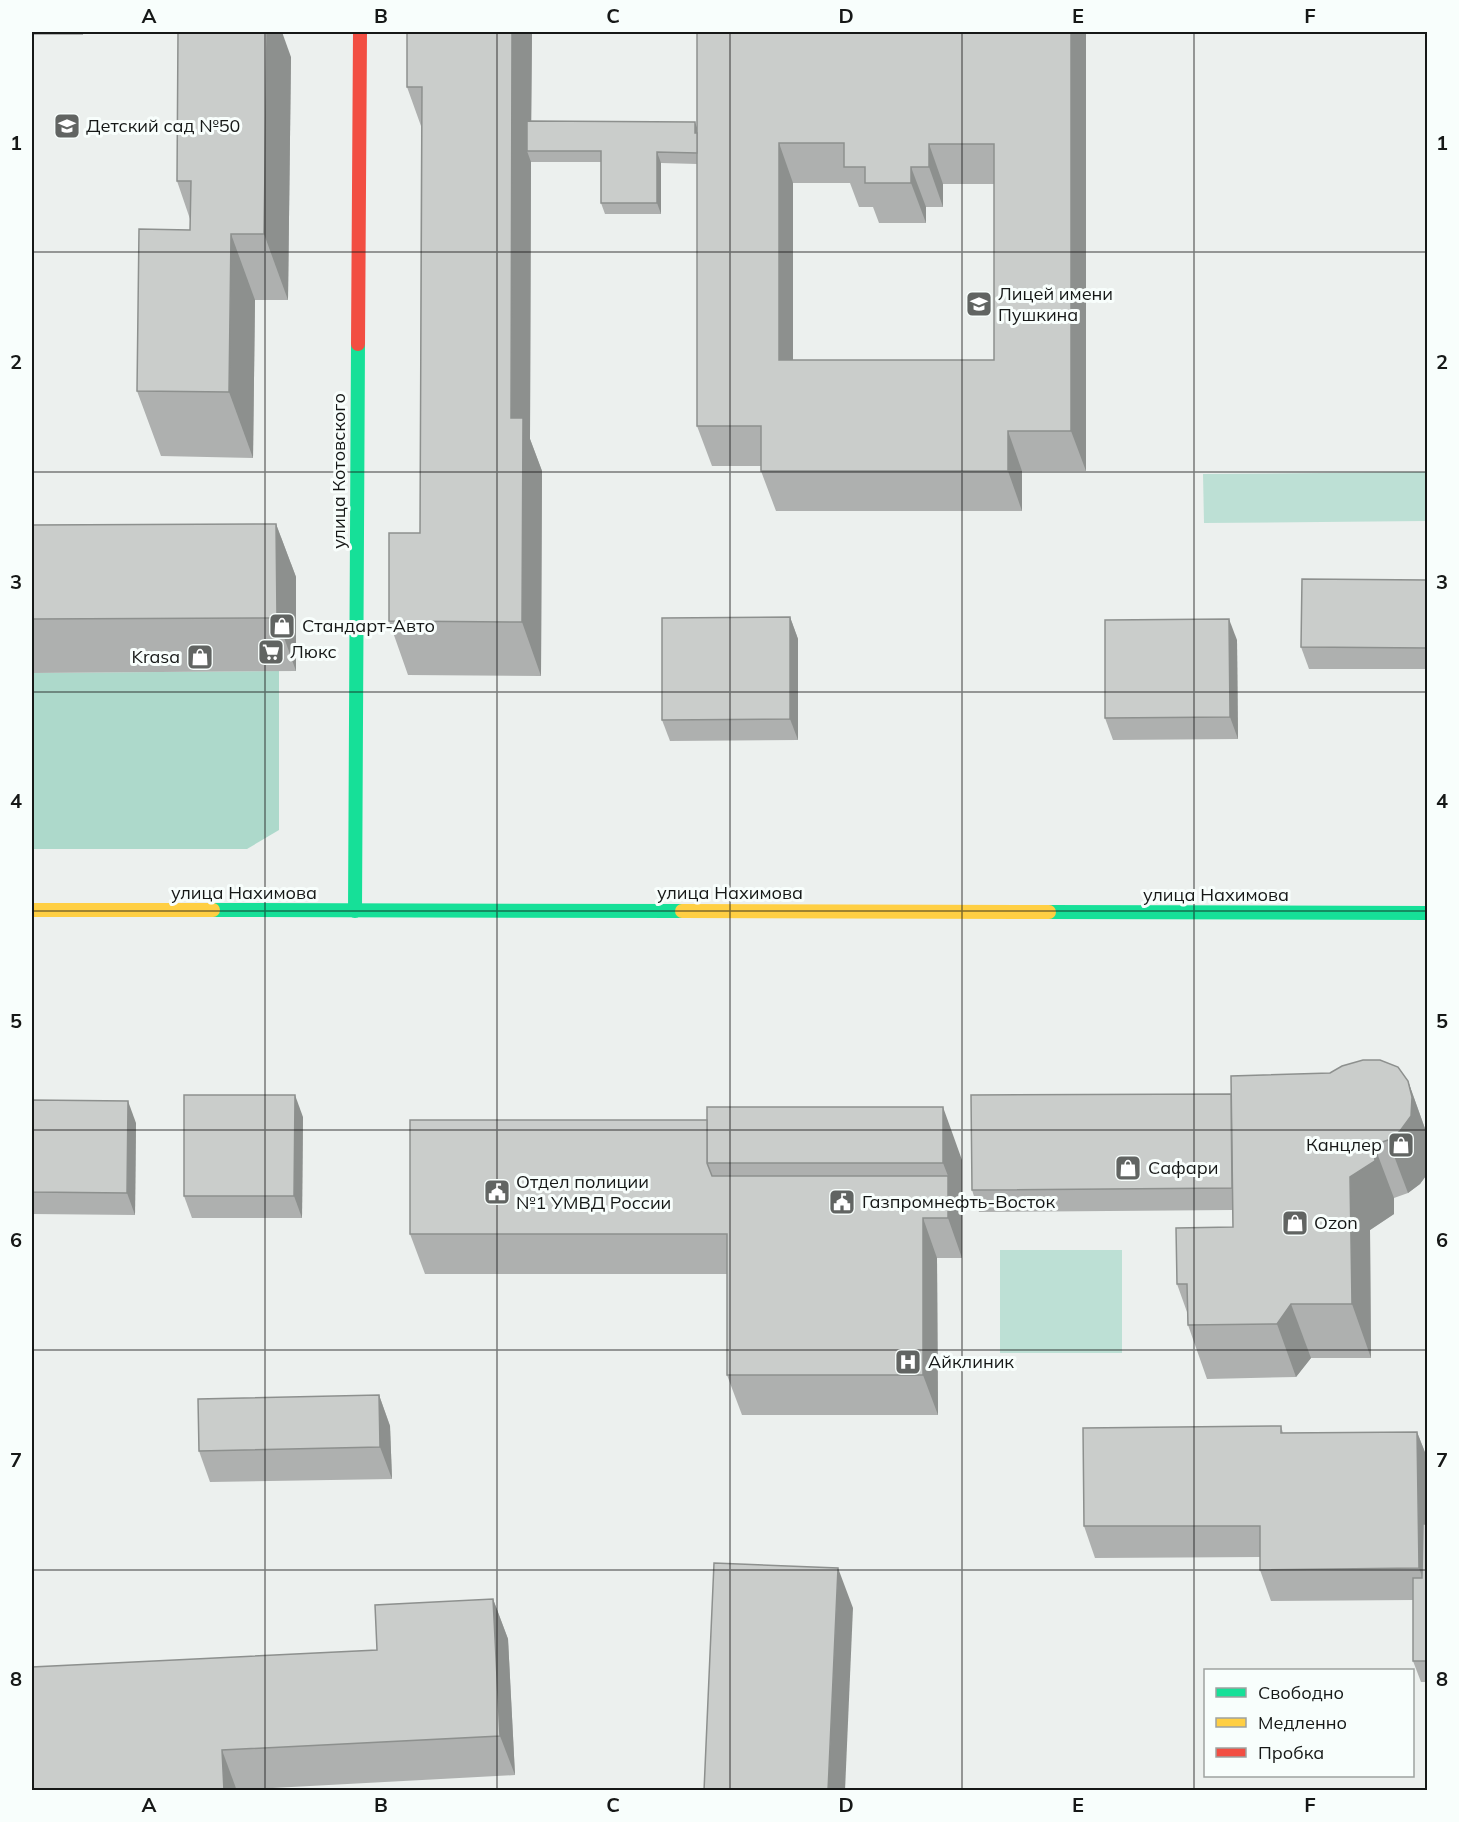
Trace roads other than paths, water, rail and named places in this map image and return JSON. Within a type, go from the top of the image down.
[{"type":"main road","name":"улица Котовского","points":[[355,911],[360,32]]},
{"type":"main road","name":"улица Нахимова","points":[[32,910],[1428,913]]},
{"type":"place","name":"Детский сад №50","points":[[67,126]]},
{"type":"place","name":"Лицей имени Пушкина","points":[[979,304]]},
{"type":"place","name":"Стандарт-Авто","points":[[282,626]]},
{"type":"place","name":"Люкс","points":[[271,652]]},
{"type":"place","name":"Krasa","points":[[200,657]]},
{"type":"place","name":"Канцлер","points":[[1401,1145]]},
{"type":"place","name":"Сафари","points":[[1128,1168]]},
{"type":"place","name":"Отдел полиции №1 УМВД России","points":[[497,1192]]},
{"type":"place","name":"Газпромнефть-Восток","points":[[842,1202]]},
{"type":"place","name":"Ozon","points":[[1295,1223]]},
{"type":"place","name":"Айклиник","points":[[908,1362]]}]
